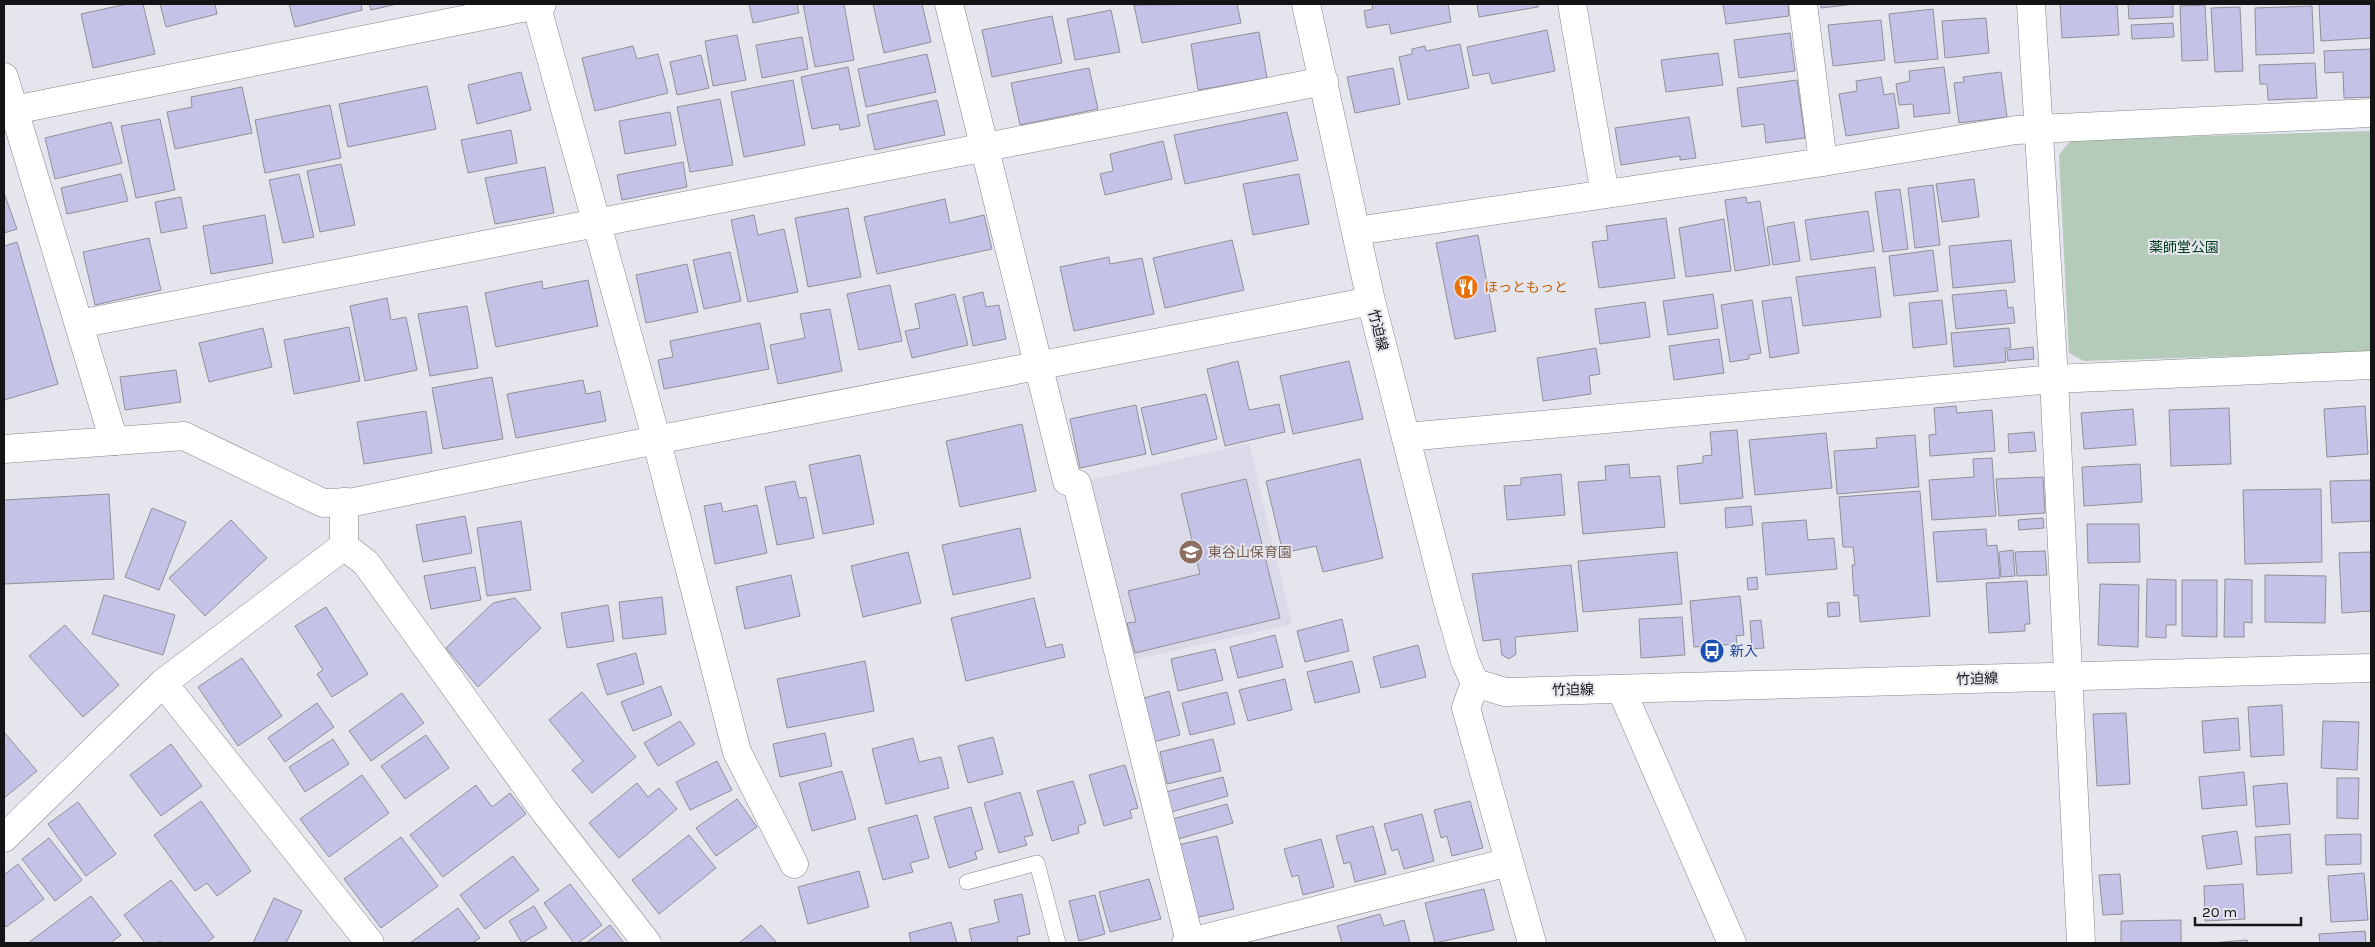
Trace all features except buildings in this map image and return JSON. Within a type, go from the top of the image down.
[{"type":"street","points":[[14,110],[538,4],[595,224],[656,440],[737,752],[794,864]]},
{"type":"street","points":[[949,4],[1067,481],[1076,484],[1188,943],[1509,862]]},
{"type":"street","name":"竹迫線","points":[[1306,4],[1371,301],[1452,616],[1465,660],[1476,683],[1505,692],[2371,668]]},
{"type":"street","points":[[1572,4],[1605,194]]},
{"type":"street","points":[[1803,4],[1823,162]]},
{"type":"street","points":[[2031,4],[2070,677],[2081,943]]},
{"type":"street","points":[[4,77],[114,441]]},
{"type":"street","points":[[79,324],[1324,82]]},
{"type":"street","points":[[1356,231],[1823,162],[2016,130],[2371,113]]},
{"type":"street","points":[[4,449],[191,437],[304,495],[323,503],[344,502],[1371,301]]},
{"type":"street","points":[[1406,437],[2054,379],[2371,365]]},
{"type":"street","points":[[344,502],[344,546]]},
{"type":"street","points":[[4,838],[163,683],[344,546]]},
{"type":"street","points":[[344,546],[366,563],[545,812],[647,943]]},
{"type":"street","points":[[163,683],[370,943]]},
{"type":"street","points":[[1476,683],[1466,708],[1532,943]]},
{"type":"street","points":[[1621,689],[1732,943]]},
{"type":"lane","points":[[967,882],[1037,863],[1058,943]]},
{"type":"shaded area","name":"東谷山保育園","points":[[1249,443],[1292,624],[1133,660],[1091,480]]},
{"type":"green space","name":"薬師堂公園","points":[[2371,131],[2371,352],[2084,361],[2069,353],[2059,155],[2071,140]]},
{"type":"place","name":"ほっともっと","points":[[1466,287]]},
{"type":"place","name":"東谷山保育園","points":[[1191,552]]},
{"type":"place","name":"新入","points":[[1712,651]]}]
